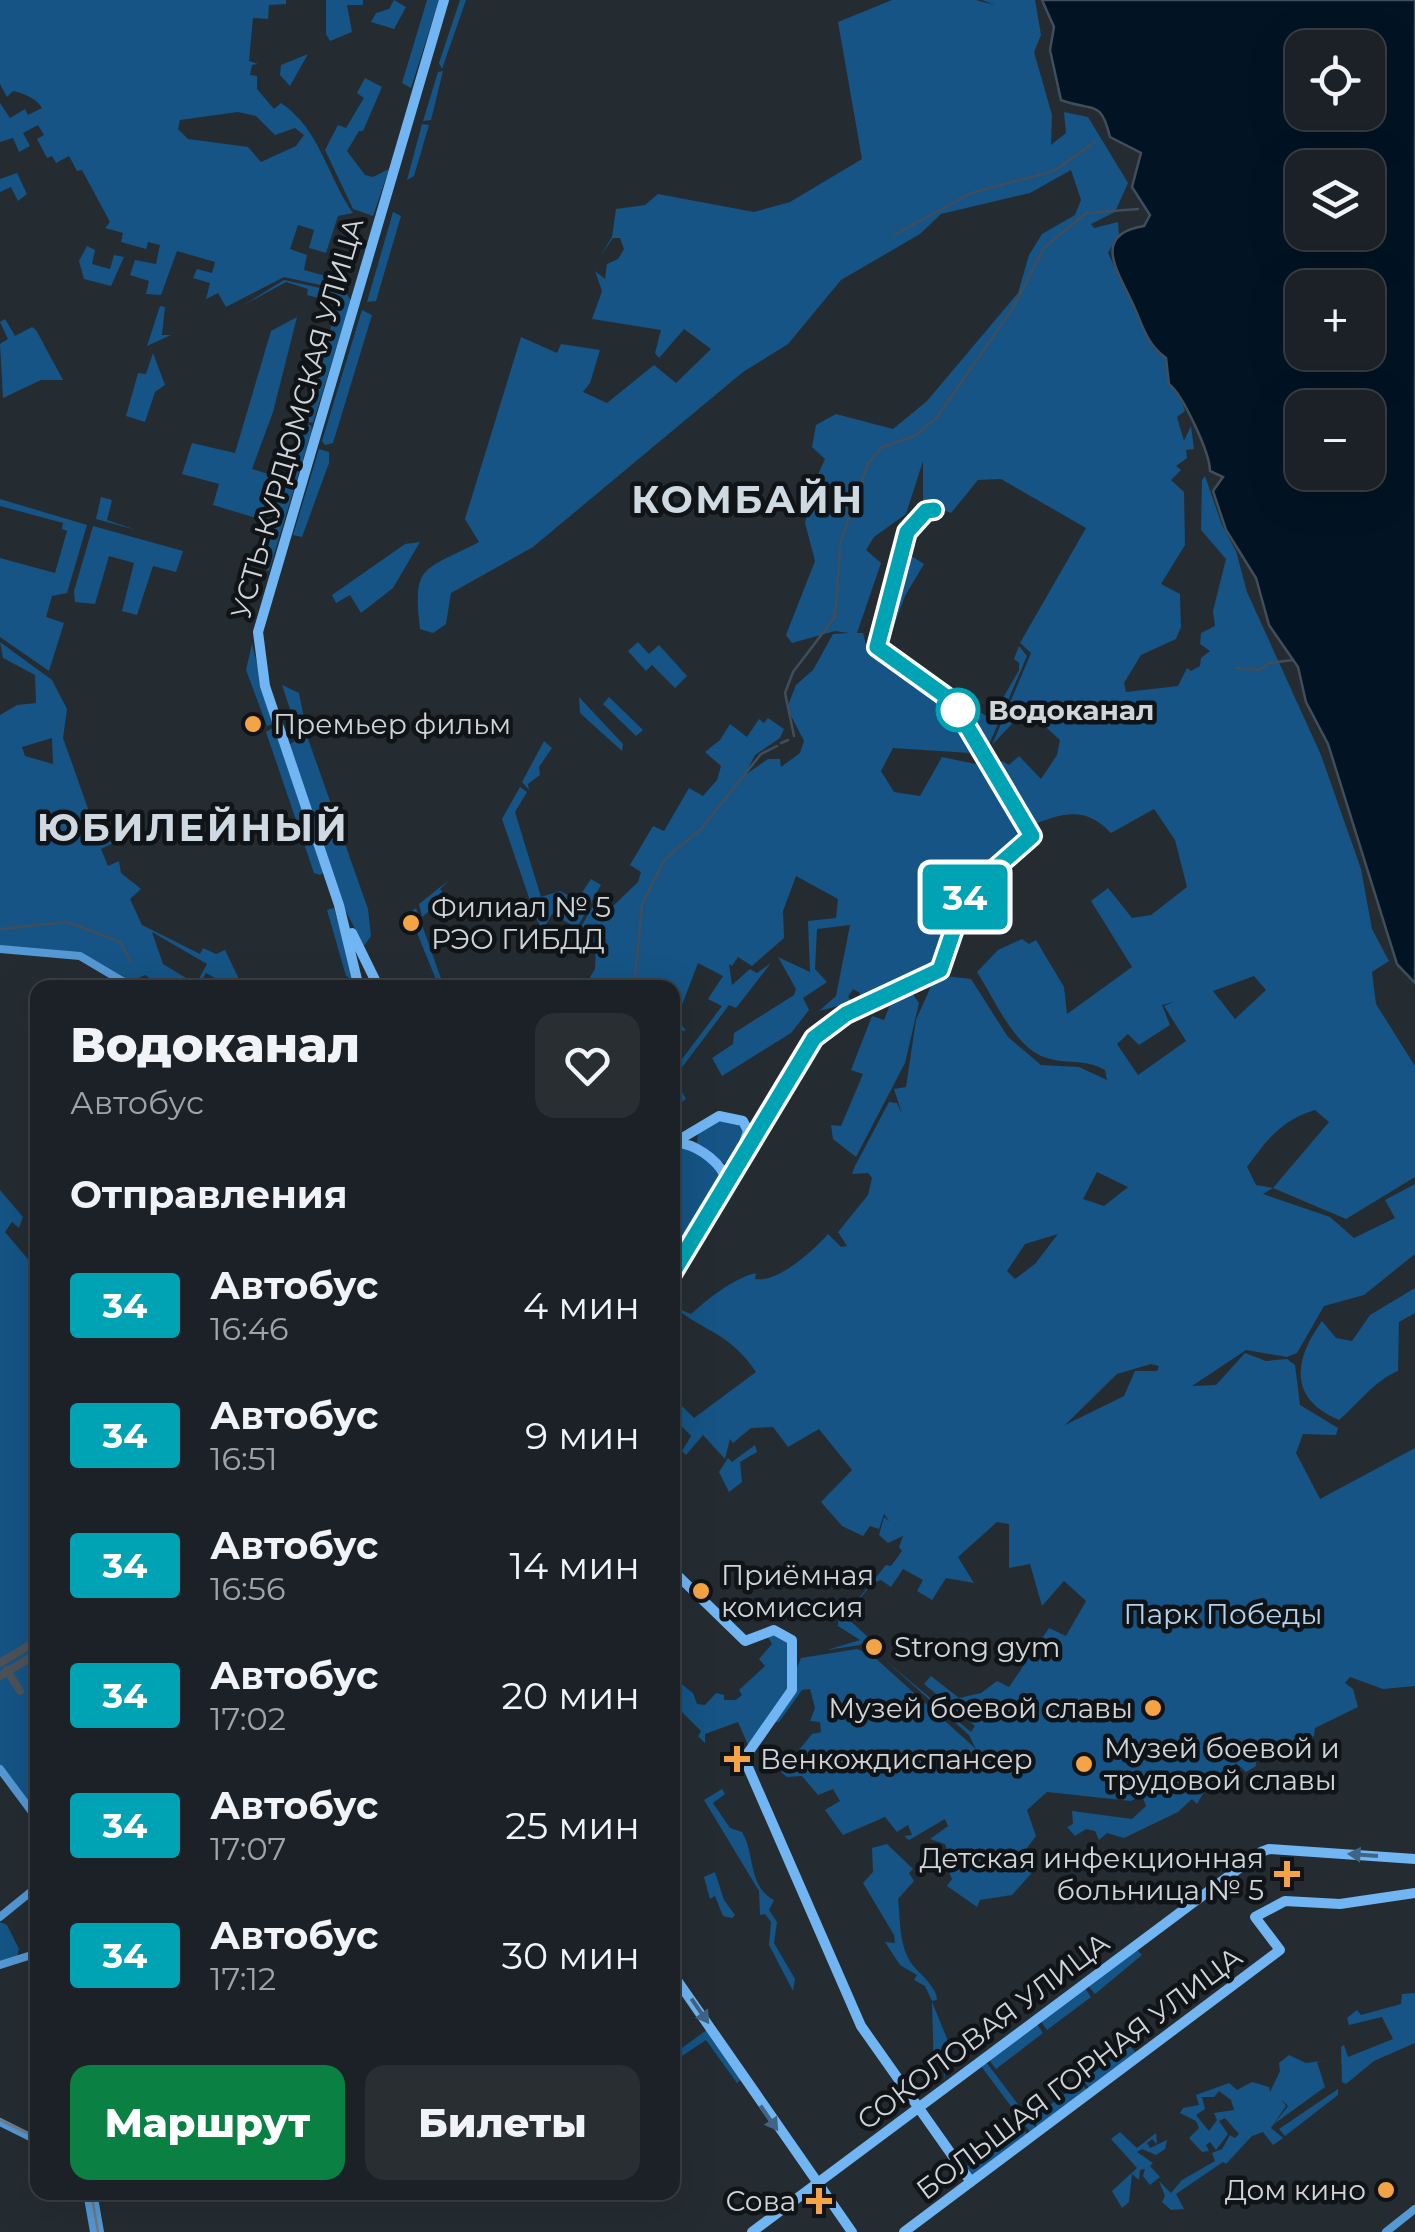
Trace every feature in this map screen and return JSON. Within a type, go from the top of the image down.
[{"type":"main road","name":"УСТЬ-КУРДЮМСКАЯ УЛИЦА","points":[[357,980],[339,905],[266,686],[258,632],[444,0]]},
{"type":"main road","name":"УСТЬ-КУРДЮМСКАЯ УЛИЦА","points":[[339,905],[375,980]]},
{"type":"main road","points":[[0,949],[80,956],[123,980]]},
{"type":"main road","points":[[680,1140],[719,1116],[743,1121],[747,1142],[680,1260]]},
{"type":"main road","points":[[680,1144],[690,1145],[721,1167],[724,1177],[720,1192]]},
{"type":"main road","points":[[680,1578],[746,1642],[774,1630],[792,1640],[792,1690],[748,1753],[747,1765],[852,1996],[860,2023],[971,2182]]},
{"type":"main road","points":[[0,1770],[30,1809]]},
{"type":"main road","name":"СОКОЛОВАЯ УЛИЦА","points":[[752,2232],[1263,1851],[1415,1859]]},
{"type":"main road","points":[[0,1916],[30,1892]]},
{"type":"main road","name":"БОЛЬШАЯ ГОРНАЯ УЛИЦА","points":[[904,2232],[1280,1950],[1256,1917],[1285,1901],[1340,1904],[1415,1893]]},
{"type":"main road","points":[[0,1965],[30,1956]]},
{"type":"main road","points":[[680,1985],[852,2232]]},
{"type":"main road","points":[[0,2120],[30,2134]]},
{"type":"main road","points":[[91,2200],[97,2232]]},
{"type":"main road","points":[[1386,2232],[1415,2208]]},
{"type":"green space","points":[[0,0],[286,0],[286,4],[269,5],[268,19],[253,18],[249,61],[258,64],[252,65],[250,75],[257,76],[257,89],[274,109],[281,103],[305,126],[353,213],[338,216],[326,253],[309,248],[314,230],[298,225],[290,249],[307,255],[304,270],[326,276],[324,283],[348,291],[284,277],[226,307],[218,293],[206,299],[210,283],[193,278],[197,269],[212,273],[215,262],[177,251],[161,295],[146,294],[149,281],[130,275],[135,260],[156,264],[160,245],[148,242],[146,249],[121,242],[123,233],[105,228],[110,222],[82,170],[77,171],[69,156],[56,163],[52,156],[47,158],[37,139],[44,135],[38,125],[23,133],[30,146],[19,152],[13,138],[0,142],[0,103],[10,118],[25,109],[28,115],[42,108],[21,93],[13,91],[7,97],[0,84]],"holes":[[[238,112],[256,116],[275,135],[295,128],[304,135],[296,146],[261,162],[248,147],[188,139],[178,129],[180,120]]]},
{"type":"green space","points":[[326,0],[363,0],[363,5],[347,5],[352,32],[330,41],[326,34]]},
{"type":"green space","points":[[394,0],[406,7],[394,29],[371,22],[376,13],[389,9]]},
{"type":"green space","points":[[427,0],[439,0],[411,88],[402,83]]},
{"type":"green space","points":[[460,0],[466,0],[442,69],[439,63]]},
{"type":"green space","name":"Парк Победы","points":[[892,0],[976,0],[994,5],[982,0],[1035,0],[1041,35],[1034,52],[1052,115],[1051,145],[1066,133],[1064,112],[1088,117],[1128,183],[1115,212],[1091,224],[1094,228],[1118,222],[1119,234],[1108,253],[1154,349],[1166,358],[1169,385],[1178,390],[1185,411],[1177,417],[1184,441],[1191,426],[1194,449],[1186,450],[1187,458],[1176,466],[1181,470],[1171,480],[1184,492],[1185,545],[1161,584],[1180,594],[1181,627],[1176,639],[1141,655],[1124,683],[1126,692],[1178,686],[1187,668],[1191,671],[1200,666],[1201,658],[1210,651],[1200,644],[1201,633],[1215,626],[1213,611],[1226,559],[1201,530],[1205,476],[1222,525],[1236,551],[1247,592],[1321,755],[1361,869],[1372,929],[1389,961],[1372,972],[1376,1004],[1415,1066],[1415,1177],[1346,1219],[1273,1188],[1263,1194],[1330,1217],[1354,1238],[1395,1218],[1385,1200],[1415,1184],[1415,1254],[1364,1295],[1324,1306],[1297,1353],[1287,1357],[1246,1350],[1192,1386],[1216,1385],[1245,1353],[1266,1361],[1287,1359],[1295,1365],[1300,1405],[1338,1428],[1336,1435],[1303,1434],[1296,1453],[1320,1499],[1415,1448],[1415,1686],[1383,1689],[1350,1677],[1345,1683],[1353,1689],[1358,1707],[1315,1728],[1314,1736],[1297,1745],[1255,1749],[1256,1766],[1246,1772],[1236,1763],[1227,1774],[1231,1779],[1223,1786],[1210,1781],[1197,1804],[1192,1799],[1178,1812],[1124,1838],[1107,1833],[1099,1840],[1095,1831],[1086,1829],[1075,1836],[1067,1827],[1073,1824],[1072,1811],[1132,1819],[1146,1806],[1142,1795],[1131,1801],[1047,1792],[1027,1810],[1036,1836],[1027,1848],[1038,1866],[1012,1895],[980,1900],[977,1907],[947,1886],[952,1879],[943,1856],[948,1853],[945,1844],[930,1839],[948,1826],[945,1819],[909,1840],[904,1836],[912,1835],[908,1825],[897,1832],[885,1817],[843,1835],[825,1810],[840,1801],[833,1789],[818,1795],[802,1776],[787,1777],[781,1772],[812,1734],[821,1732],[820,1722],[810,1721],[815,1708],[810,1689],[802,1690],[779,1722],[773,1722],[801,1658],[857,1649],[872,1655],[976,1749],[969,1735],[886,1661],[971,1732],[975,1726],[924,1684],[931,1676],[959,1698],[981,1693],[997,1681],[1009,1687],[1049,1628],[1066,1636],[1086,1601],[1064,1581],[1042,1606],[1030,1564],[1009,1568],[1009,1524],[997,1522],[958,1557],[974,1583],[946,1578],[932,1600],[917,1591],[923,1580],[903,1569],[891,1587],[881,1580],[873,1583],[845,1616],[869,1638],[860,1645],[827,1650],[860,1640],[838,1626],[839,1610],[845,1615],[886,1565],[891,1566],[902,1551],[899,1547],[903,1536],[888,1543],[879,1535],[884,1517],[889,1521],[884,1514],[879,1529],[870,1526],[863,1536],[842,1526],[821,1502],[852,1470],[819,1429],[788,1447],[773,1427],[751,1428],[733,1443],[730,1439],[725,1459],[703,1435],[686,1455],[682,1451],[691,1436],[680,1424],[680,1404],[694,1418],[756,1372],[727,1341],[680,1309],[691,1314],[738,1280],[756,1273],[755,1279],[764,1279],[784,1271],[828,1234],[841,1247],[847,1246],[838,1232],[868,1195],[872,1178],[868,1173],[852,1174],[889,1102],[897,1103],[902,1114],[894,1089],[906,1087],[916,1020],[936,975],[971,979],[1008,1037],[1041,1065],[1079,1067],[1107,1080],[1105,1070],[1097,1066],[1052,1059],[1033,1051],[1014,1032],[977,972],[998,950],[1022,939],[1029,944],[1036,940],[1064,987],[1067,1014],[1132,967],[1091,901],[1108,888],[1132,918],[1151,915],[1187,887],[1175,840],[1154,809],[1111,833],[1092,819],[1074,814],[1032,825],[994,767],[1002,761],[1009,765],[1019,756],[1041,779],[1057,755],[1060,740],[1026,709],[992,745],[1031,653],[1020,643],[1086,528],[1001,479],[978,480],[951,513],[923,502],[923,461],[906,514],[874,537],[866,550],[881,563],[857,633],[863,633],[866,645],[878,630],[905,552],[924,564],[905,596],[884,652],[991,719],[1019,670],[1014,659],[1019,646],[1027,656],[985,754],[893,748],[881,771],[894,792],[920,796],[942,757],[985,766],[1029,834],[964,894],[956,925],[936,970],[858,1005],[860,993],[853,989],[848,997],[853,1002],[819,1011],[836,996],[850,925],[817,929],[815,969],[827,982],[803,998],[809,1010],[791,1033],[722,1076],[712,1058],[733,1044],[734,1033],[794,995],[796,989],[778,957],[810,972],[808,921],[836,918],[838,899],[796,876],[783,911],[784,938],[752,966],[738,957],[732,966],[729,964],[732,985],[750,969],[757,973],[771,963],[736,1008],[729,1005],[680,1070],[680,1062],[722,1006],[708,999],[723,976],[698,963],[680,1010],[680,980],[588,980],[595,969],[596,944],[577,934],[597,899],[611,908],[638,882],[641,872],[630,865],[653,826],[664,831],[689,788],[703,796],[717,780],[721,766],[705,752],[720,740],[730,724],[747,737],[759,719],[764,723],[768,718],[784,729],[780,738],[755,755],[745,775],[768,759],[780,759],[781,767],[800,753],[804,741],[787,708],[796,685],[813,670],[833,634],[849,633],[835,631],[792,643],[786,635],[815,561],[805,523],[812,488],[825,459],[812,447],[816,425],[836,414],[893,429],[927,401],[1018,293],[1029,255],[1042,234],[1075,215],[1081,200],[1071,170],[1030,193],[941,214],[920,234],[841,280],[788,344],[743,372],[533,547],[451,593],[446,624],[433,633],[420,629],[418,608],[418,592],[426,572],[479,542],[465,519],[521,337],[557,353],[561,344],[600,350],[590,383],[583,392],[607,403],[654,365],[676,383],[711,349],[684,329],[659,358],[655,353],[661,330],[592,319],[602,291],[595,271],[605,279],[607,264],[618,259],[624,249],[620,238],[613,238],[600,257],[612,237],[616,209],[645,205],[658,194],[754,212],[790,202],[862,159],[838,22]],"holes":[[[1254,976],[1266,990],[1235,1019],[1213,991]],[[1173,1002],[1164,1006],[1186,1041],[1138,1075],[1117,1044],[1128,1034],[1139,1045],[1170,1025],[1162,1005]],[[1315,1110],[1329,1122],[1273,1188],[1256,1185],[1247,1167],[1275,1132]],[[1097,1172],[1128,1187],[1104,1206],[1083,1199]],[[1058,1234],[1035,1264],[1015,1279],[1007,1271],[1025,1244]],[[1151,1364],[1159,1366],[1157,1371],[1135,1371],[1124,1396],[1065,1425],[1117,1374]]]},
{"type":"green space","points":[[308,54],[290,86],[280,75],[281,65]]},
{"type":"green space","points":[[443,71],[431,120],[423,121],[438,72]]},
{"type":"green space","points":[[365,78],[382,87],[363,131],[359,131],[347,151],[365,175],[373,177],[389,169],[373,216],[353,209],[325,150],[338,125],[346,128],[364,98],[357,93]]},
{"type":"green space","points":[[422,124],[429,125],[414,176],[407,180]]},
{"type":"green space","points":[[17,173],[27,194],[18,201],[11,187],[0,192],[0,179]]},
{"type":"green space","points":[[393,212],[401,216],[376,301],[367,302]]},
{"type":"green space","points":[[87,246],[95,250],[92,264],[110,269],[114,255],[124,257],[111,286],[84,279],[79,261]]},
{"type":"green space","points":[[284,280],[347,294],[351,301],[313,423],[304,421],[338,303],[307,295],[308,289],[286,282],[242,306]]},
{"type":"green space","points":[[160,306],[165,307],[162,335],[171,335],[147,346]]},
{"type":"green space","points":[[362,310],[372,315],[333,443],[325,445],[322,441]]},
{"type":"green space","points":[[297,317],[273,412],[252,469],[281,478],[266,521],[213,505],[219,484],[182,474],[192,443],[235,453],[271,331]]},
{"type":"green space","points":[[5,319],[15,336],[32,327],[36,330],[63,380],[41,380],[3,398],[0,344],[8,339],[0,322]]},
{"type":"green space","points":[[153,353],[165,385],[155,392],[145,422],[126,416],[138,373],[146,374]]},
{"type":"green space","points":[[299,425],[311,425],[312,430],[269,571],[259,566]]},
{"type":"green space","points":[[319,449],[329,452],[329,463],[302,537],[293,535]]},
{"type":"green space","points":[[101,497],[112,500],[107,520],[136,530],[96,519]]},
{"type":"green space","points":[[0,499],[87,525],[67,593],[52,596],[46,617],[64,623],[49,671],[0,637],[0,558],[55,573],[67,531],[62,529],[63,523],[0,506]]},
{"type":"green space","points":[[93,526],[183,551],[176,572],[153,566],[137,615],[122,611],[134,563],[109,556],[95,604],[75,602],[74,591]]},
{"type":"green space","points":[[420,542],[393,588],[361,613],[350,595],[336,603],[332,595],[405,544]]},
{"type":"green space","points":[[0,642],[52,680],[67,709],[63,738],[97,834],[113,843],[101,849],[108,866],[119,861],[121,873],[141,889],[130,899],[142,925],[200,954],[203,948],[216,954],[225,950],[240,980],[218,980],[206,973],[198,980],[207,964],[152,932],[163,964],[189,980],[152,980],[145,975],[127,980],[83,954],[0,946],[0,715],[17,705],[36,703],[35,675],[3,658]],"holes":[[[52,738],[53,764],[25,756],[22,747]]]},
{"type":"green space","points":[[638,642],[649,654],[659,645],[687,676],[675,688],[652,665],[646,671],[628,651]]},
{"type":"green space","points":[[252,644],[273,724],[267,726],[246,670]]},
{"type":"green space","points":[[282,685],[299,693],[306,729],[297,730]]},
{"type":"green space","points":[[579,697],[623,744],[622,751],[580,713]]},
{"type":"green space","points":[[609,697],[643,730],[636,736],[603,704]]},
{"type":"green space","points":[[274,727],[323,873],[320,875],[314,873],[266,732]]},
{"type":"green space","points":[[306,733],[368,909],[371,936],[364,946],[341,902],[289,745]]},
{"type":"green space","points":[[544,741],[552,748],[539,767],[540,775],[528,784],[529,790],[522,782]]},
{"type":"green space","points":[[520,787],[527,792],[515,812],[541,897],[560,891],[577,900],[591,879],[601,885],[577,928],[552,914],[543,930],[536,918],[502,819]]},
{"type":"green space","points":[[449,880],[440,889],[446,897],[422,917],[419,904]]},
{"type":"green space","points":[[334,908],[354,977],[351,979],[346,976],[327,910]]},
{"type":"green space","points":[[416,908],[442,980],[436,980],[409,913]]},
{"type":"green space","points":[[908,987],[919,1003],[905,1063],[856,1157],[833,1139],[831,1125],[841,1126],[863,1074],[851,1070],[872,1016],[884,1020],[890,1005],[883,998]]},
{"type":"green space","points":[[714,1121],[738,1122],[745,1133],[731,1163],[723,1163],[697,1143],[698,1132]]},
{"type":"green space","points":[[680,1145],[719,1169],[722,1178],[680,1255]]},
{"type":"green space","points":[[0,1190],[23,1217],[19,1228],[12,1222],[5,1232],[30,1262],[30,1807],[0,1766]]},
{"type":"green space","points":[[1415,1288],[1415,1313],[1399,1322],[1398,1371],[1374,1386],[1339,1420],[1323,1411],[1311,1401],[1301,1378],[1305,1350],[1322,1321],[1336,1338],[1352,1341],[1370,1315]]},
{"type":"green space","points":[[755,1445],[757,1452],[740,1462],[742,1482],[729,1492],[719,1472],[728,1458],[732,1462]]},
{"type":"green space","points":[[773,1632],[788,1639],[790,1689],[745,1755],[741,1752],[748,1745],[738,1722],[705,1734],[705,1743],[698,1736],[701,1731],[680,1710],[680,1683],[693,1693],[697,1704],[705,1705],[716,1693],[724,1695],[724,1700],[736,1700],[742,1695],[739,1690],[765,1666],[759,1659],[772,1644],[766,1634]]},
{"type":"green space","points":[[722,1789],[725,1794],[713,1803],[730,1828],[742,1832],[760,1887],[774,1900],[769,1910],[777,1922],[774,1943],[795,1979],[793,1991],[769,1945],[771,1922],[765,1914],[760,1915],[759,1891],[704,1800]]},
{"type":"green space","points":[[887,1844],[913,1869],[909,1873],[914,1881],[898,1899],[902,1936],[906,1954],[937,2000],[932,2001],[925,1986],[914,1980],[917,1975],[900,1965],[885,1942],[895,1943],[894,1935],[863,1883],[873,1872],[872,1848]]},
{"type":"green space","points":[[715,1872],[724,1900],[735,1915],[732,1918],[723,1916],[715,1896],[710,1899],[704,1877]]},
{"type":"green space","points":[[0,1922],[7,1925],[19,1949],[17,1957],[0,1963]]},
{"type":"green space","points":[[1136,1949],[1142,1955],[1095,1994],[1088,1986]]},
{"type":"green space","points":[[1085,1988],[1091,1997],[1047,2030],[1040,2020]]},
{"type":"green space","points":[[1415,1993],[1415,2043],[1374,2061],[1346,2084],[1342,2082],[1341,2047],[1344,2045],[1348,2057],[1393,2039],[1382,2017],[1349,2025],[1347,2018],[1357,2010],[1361,2015],[1401,2004],[1402,1994]]},
{"type":"green space","points":[[932,2002],[948,2041],[944,2083],[944,2051],[937,2056],[934,2074]]},
{"type":"green space","points":[[1037,2024],[1043,2033],[996,2069],[989,2060]]},
{"type":"green space","points":[[708,2029],[744,2077],[737,2083],[706,2040],[680,2057],[680,2049]]},
{"type":"green space","points":[[1130,2046],[1136,2053],[1089,2088],[1083,2080]]},
{"type":"green space","points":[[1289,2055],[1306,2063],[1329,2060],[1317,2062],[1325,2087],[1274,2124],[1288,2106],[1281,2099],[1286,2106],[1271,2128],[1283,2138],[1273,2145],[1263,2132],[1252,2136],[1226,2164],[1223,2162],[1176,2194],[1184,2209],[1171,2210],[1162,2202],[1165,2196],[1159,2181],[1171,2193],[1182,2180],[1215,2161],[1212,2153],[1222,2149],[1230,2135],[1235,2138],[1239,2134],[1225,2118],[1219,2121],[1228,2134],[1216,2150],[1210,2142],[1206,2145],[1209,2151],[1202,2152],[1189,2138],[1199,2128],[1196,2121],[1180,2113],[1183,2108],[1199,2105],[1196,2095],[1229,2083],[1237,2090],[1252,2082],[1269,2087],[1270,2092],[1280,2071],[1279,2063]],"holes":[[[1219,2091],[1231,2100],[1234,2110],[1214,2113],[1217,2120],[1209,2131],[1196,2115],[1205,2109],[1202,2097],[1214,2097]]]},
{"type":"green space","points":[[986,2062],[1036,2128],[1030,2132],[981,2066]]},
{"type":"green space","points":[[1081,2082],[1087,2090],[1039,2128],[1031,2119]]},
{"type":"green space","points":[[1338,2089],[1338,2095],[1285,2136],[1279,2129]]},
{"type":"green space","points":[[1021,2126],[1028,2135],[971,2177],[964,2168]]},
{"type":"green space","points":[[1120,2132],[1137,2148],[1156,2133],[1157,2144],[1152,2139],[1147,2143],[1150,2148],[1167,2140],[1165,2149],[1156,2155],[1142,2149],[1137,2152],[1153,2163],[1150,2166],[1160,2177],[1150,2185],[1143,2176],[1145,2169],[1140,2170],[1139,2180],[1132,2174],[1129,2202],[1122,2208],[1112,2191],[1137,2168],[1111,2139]]},
{"type":"shaded area","points":[[1042,0],[1415,0],[1415,983],[1397,964],[1328,744],[1306,702],[1298,667],[1269,625],[1256,578],[1226,530],[1213,491],[1223,477],[1210,471],[1195,425],[1169,384],[1166,358],[1148,338],[1115,264],[1114,244],[1119,236],[1144,226],[1150,215],[1132,187],[1141,153],[1110,137],[1099,112],[1061,100],[1050,50],[1054,27]]},
{"type":"waterway","points":[[894,235],[971,193],[1054,171],[1095,142]]},
{"type":"waterway","points":[[840,544],[868,464],[882,447],[915,436],[937,417],[1013,308],[1044,248],[1086,213],[1138,209]]},
{"type":"waterway","points":[[794,736],[785,693],[793,672],[835,617],[840,549]]},
{"type":"waterway","points":[[1236,668],[1259,670],[1269,663],[1293,660]]},
{"type":"waterway","points":[[781,743],[788,740]]},
{"type":"waterway","points":[[635,978],[642,905],[665,859],[701,829],[761,754],[777,746]]},
{"type":"waterway","points":[[0,929],[67,922],[120,942],[131,962]]},
{"type":"taxiway","points":[[0,1663],[30,1645]]},
{"type":"taxiway","points":[[0,1676],[30,1658]]},
{"type":"taxiway","points":[[7,1670],[20,1691]]},
{"type":"tram line","points":[[0,2120],[30,2134]]},
{"type":"tram line","points":[[92,2200],[98,2232]]},
{"type":"bus line","name":"34","points":[[680,1260],[808,1045],[831,1022],[940,970],[966,894],[1032,836],[952,701],[877,647],[907,532],[926,511],[934,510]]},
{"type":"place","name":"Водоканал","points":[[958,710]]},
{"type":"place","name":"Премьер фильм","points":[[253,724]]},
{"type":"place","name":"Филиал № 5 РЭО ГИБДД","points":[[411,923]]},
{"type":"place","name":"Приёмная комиссия","points":[[701,1591]]},
{"type":"place","name":"Strong gym","points":[[874,1647]]},
{"type":"place","name":"Музей боевой славы","points":[[1153,1708]]},
{"type":"place","name":"Венкождиспансер","points":[[737,1759]]},
{"type":"place","name":"Музей боевой и трудовой славы","points":[[1084,1764]]},
{"type":"place","name":"Детская инфекционная больница № 5","points":[[1287,1874]]},
{"type":"place","name":"Дом кино","points":[[1386,2190]]},
{"type":"place","name":"Сова","points":[[819,2201]]},
{"type":"district","name":"КОМБАЙН","points":[[748,499]]},
{"type":"district","name":"ЮБИЛЕЙНЫЙ","points":[[193,827]]}]
